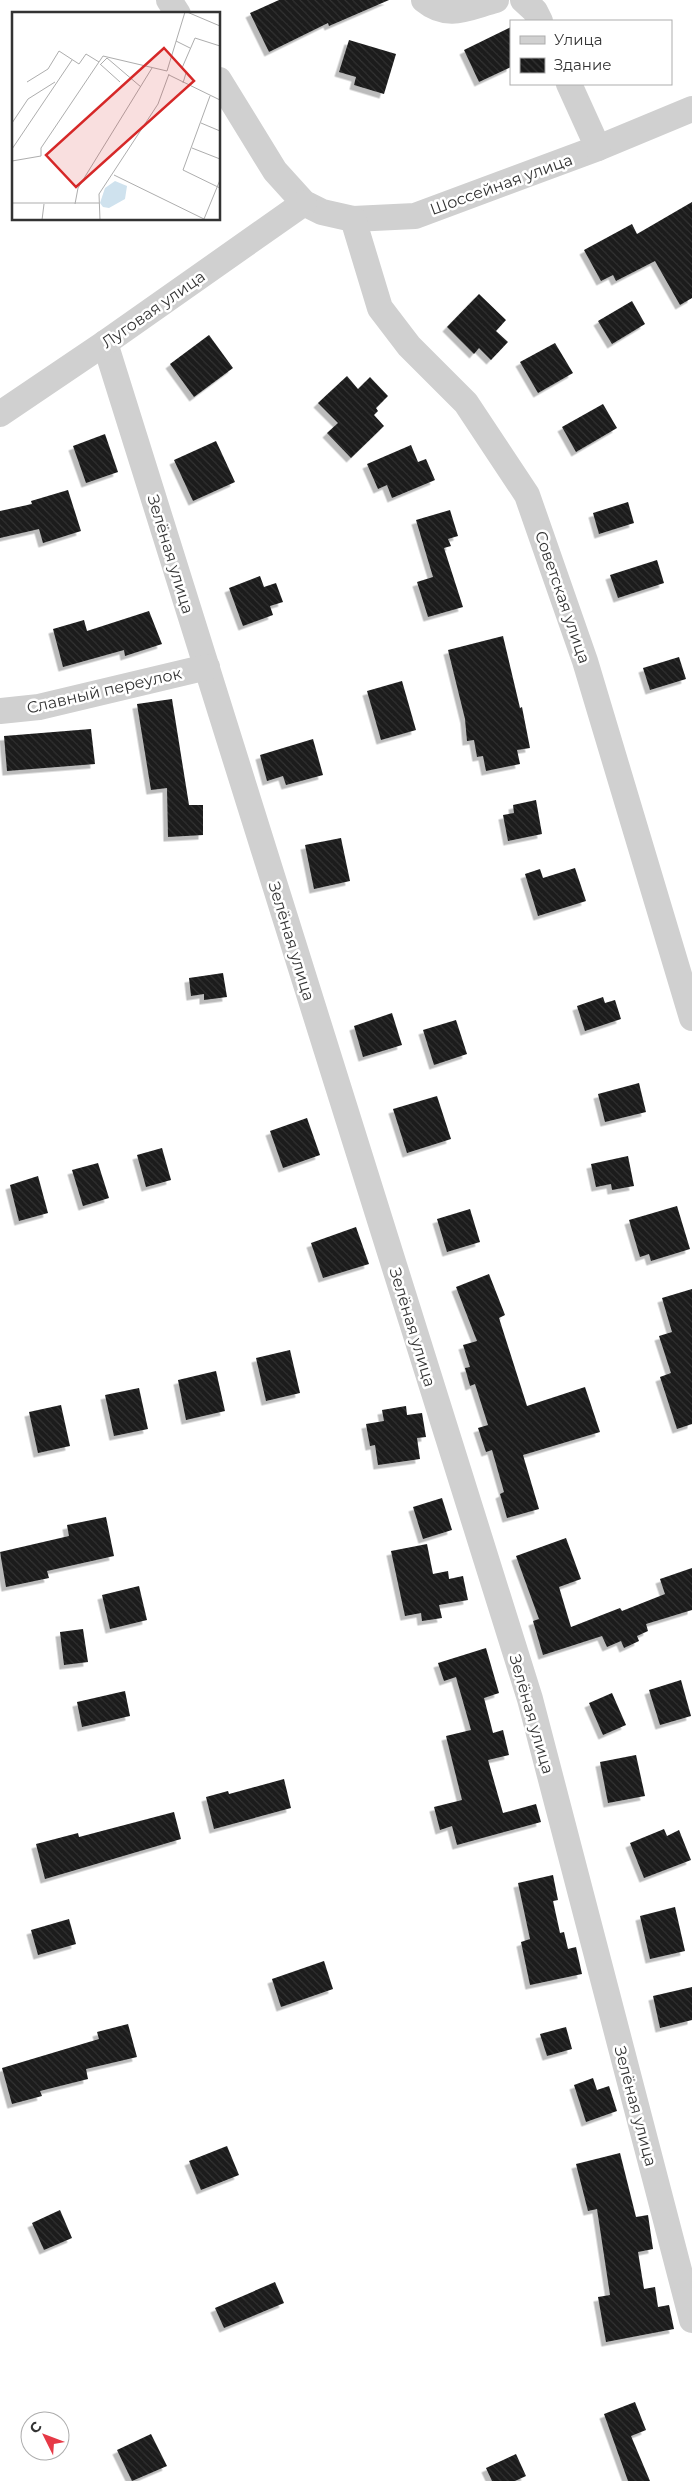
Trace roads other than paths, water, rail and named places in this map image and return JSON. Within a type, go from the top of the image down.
[{"type":"street","points":[[169,0],[177,12]]},
{"type":"street","points":[[424,0],[433,8],[450,12],[496,0]]},
{"type":"street","points":[[524,0],[535,11],[540,20]]},
{"type":"street","points":[[220,82],[275,171],[304,203]]},
{"type":"street","points":[[569,85],[598,148]]},
{"type":"street","name":"Шоссейная улица","points":[[304,203],[322,212],[353,219],[415,216],[598,148],[692,108]]},
{"type":"street","name":"Луговая улица","points":[[0,414],[105,343],[304,203]]},
{"type":"street","name":"Советская улица","points":[[353,219],[380,308],[409,346],[466,403],[527,496],[585,661],[692,1018]]},
{"type":"street","name":"Зелёная улица","points":[[105,343],[530,1699],[692,2320]]},
{"type":"street","name":"Славный переулок","points":[[0,711],[39,707],[207,667]]}]
